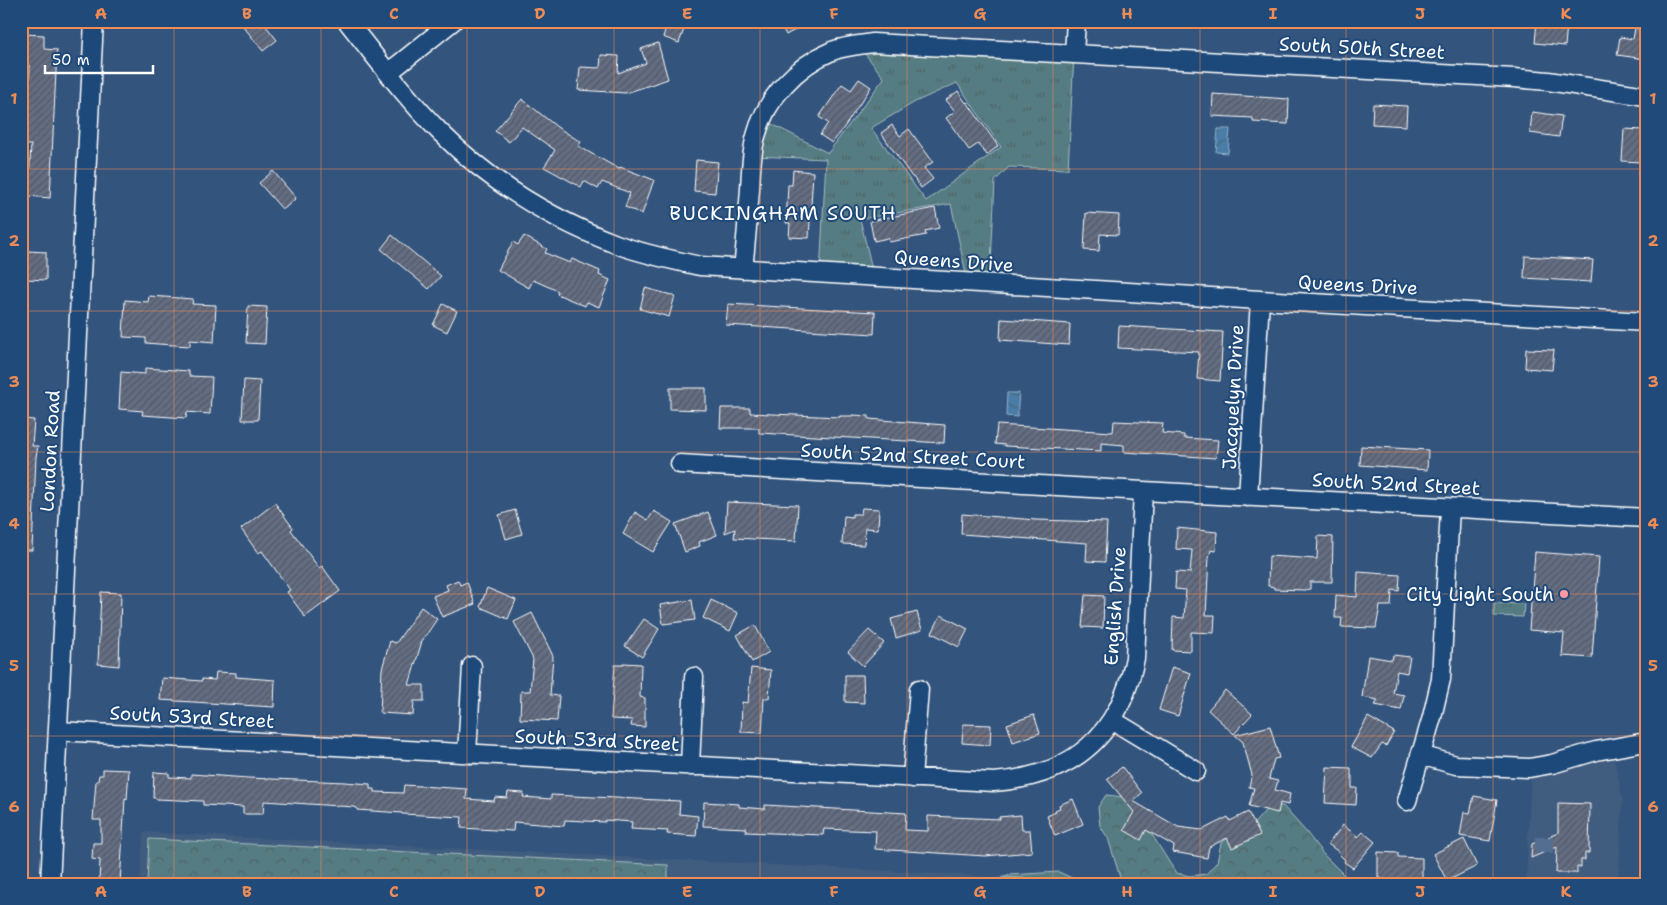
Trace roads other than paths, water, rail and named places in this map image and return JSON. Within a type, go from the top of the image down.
[{"type":"street","name":"London Road","points":[[50,884],[94,21]]},
{"type":"street","name":"Queens Drive","points":[[347,21],[428,120],[470,160],[504,186],[576,227],[617,244],[658,257],[700,266],[743,269],[1646,322]]},
{"type":"street","points":[[388,73],[453,21]]},
{"type":"street","points":[[1074,54],[1076,21]]},
{"type":"street","name":"South 50th Street","points":[[743,269],[753,156],[759,127],[773,99],[784,84],[798,71],[816,59],[850,46],[873,43],[1514,78],[1548,81],[1646,96]]},
{"type":"street","name":"Jacquelyn Drive","points":[[1248,497],[1260,300]]},
{"type":"street","name":"South 52nd Street Court","points":[[680,464],[1144,491]]},
{"type":"street","name":"South 52nd Street","points":[[1144,491],[1646,518]]},
{"type":"street","name":"English Drive","points":[[1112,720],[1130,680],[1135,658],[1144,491]]},
{"type":"street","points":[[1407,801],[1438,698],[1442,671],[1450,508]]},
{"type":"street","points":[[467,754],[472,666]]},
{"type":"street","points":[[690,766],[694,677]]},
{"type":"street","points":[[912,778],[919,689]]},
{"type":"street","name":"South 53rd Street","points":[[58,731],[994,782],[1018,780],[1040,775],[1061,766],[1080,754],[1112,720]]},
{"type":"street","points":[[1112,720],[1196,771]]},
{"type":"street","points":[[1420,755],[1456,765],[1529,768],[1552,764],[1596,751],[1646,742]]},
{"type":"water","points":[[1218,129],[1230,129],[1228,153],[1216,152]]},
{"type":"water","points":[[1007,393],[1019,393],[1017,417],[1006,416]]},
{"type":"tunnel","points":[[1544,837],[1544,853]]},
{"type":"place","name":"City Light South","points":[[1564,594]]},
{"type":"district","name":"BUCKINGHAM SOUTH","points":[[783,213]]}]
